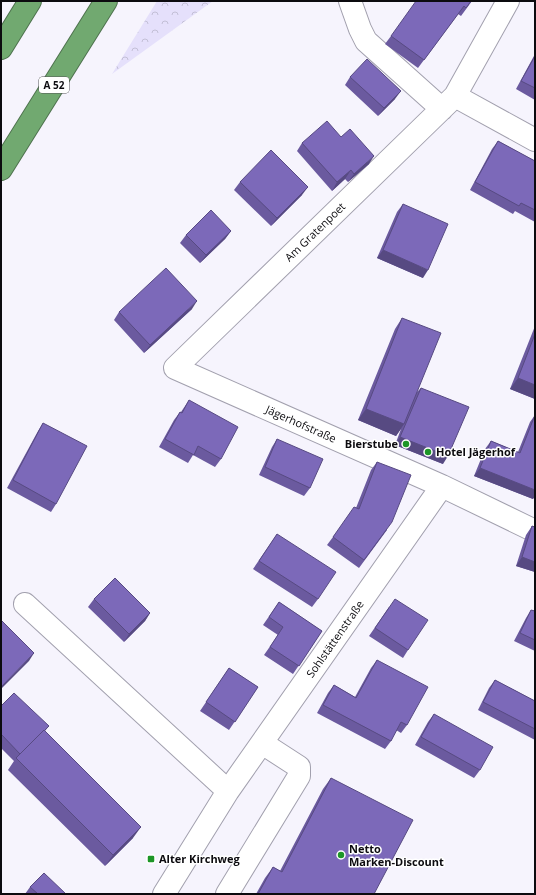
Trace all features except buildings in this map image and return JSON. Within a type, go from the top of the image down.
[{"type":"highway","points":[[1,48],[30,1]]},
{"type":"highway","name":"A 52","points":[[1,169],[106,1]]},
{"type":"street","points":[[350,1],[366,41],[449,103],[535,140]]},
{"type":"street","name":"Am Gratenpoet","points":[[175,368],[449,103],[507,1]]},
{"type":"street","name":"Jägerhofstraße","points":[[175,368],[442,486],[535,531]]},
{"type":"street","name":"Sohlstättenstraße","points":[[167,893],[228,791],[442,486]]},
{"type":"street","points":[[25,604],[228,791]]},
{"type":"street","points":[[227,894],[299,776],[299,767],[262,743]]},
{"type":"green space","points":[[157,1],[213,1],[112,74]]},
{"type":"place","name":"Bierstube","points":[[406,444]]},
{"type":"place","name":"Hotel Jägerhof","points":[[428,452]]},
{"type":"place","name":"Netto Marken-Discount","points":[[341,855]]},
{"type":"place","name":"Alter Kirchweg","points":[[151,859]]}]
